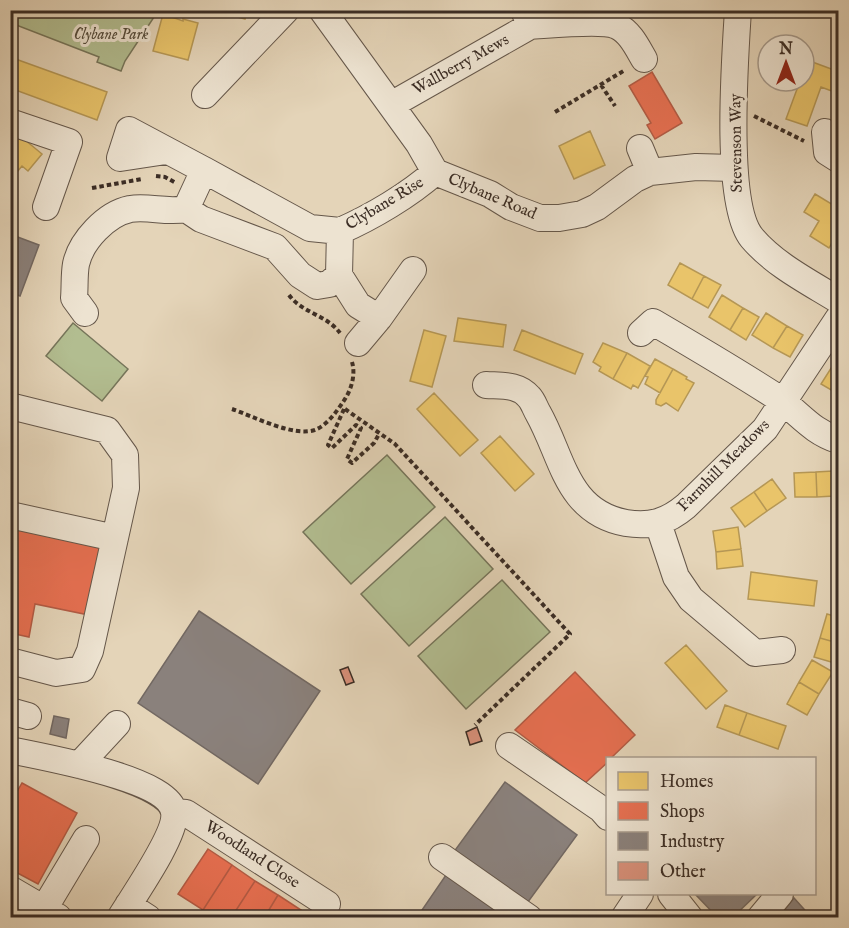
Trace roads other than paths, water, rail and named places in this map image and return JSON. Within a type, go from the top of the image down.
[{"type":"street","points":[[205,95],[286,10]]},
{"type":"street","name":"Clybane Road","points":[[322,10],[419,144],[435,172],[490,194],[511,207],[540,218],[559,218],[582,214],[597,207],[635,179],[650,172],[672,168],[734,168]]},
{"type":"street","name":"Stevenson Way","points":[[738,10],[734,168],[743,222],[751,236],[765,251],[838,300]]},
{"type":"street","name":"Wallberry Mews","points":[[391,105],[527,18],[616,26],[631,38],[644,59]]},
{"type":"street","points":[[10,122],[69,142],[46,207]]},
{"type":"street","points":[[640,148],[650,172]]},
{"type":"street","points":[[166,151],[310,228],[340,231]]},
{"type":"street","points":[[186,209],[204,170]]},
{"type":"street","name":"Clybane Rise","points":[[339,275],[340,231],[364,220],[422,184],[435,172]]},
{"type":"street","points":[[73,304],[76,262],[90,236],[106,219],[128,209],[151,208],[173,212],[186,209],[201,219],[274,247],[300,275],[317,286],[329,284],[339,275],[358,304],[379,318]]},
{"type":"street","points":[[351,347],[379,318],[413,270]]},
{"type":"street","name":"Farmhill Meadows","points":[[486,385],[516,387],[529,397],[544,423],[569,483],[582,500],[596,512],[615,521],[642,526],[658,523],[673,517],[686,506],[765,429],[838,319]]},
{"type":"street","name":"Farmhill Meadows","points":[[651,322],[784,402],[808,425],[838,440]]},
{"type":"street","points":[[10,406],[107,430],[125,454],[126,488],[90,651],[82,669],[56,673],[10,661]]},
{"type":"street","points":[[10,515],[115,538]]},
{"type":"street","points":[[658,523],[676,577],[691,598],[758,660],[782,650]]},
{"type":"street","points":[[79,765],[117,724]]},
{"type":"street","points":[[509,746],[605,810]]},
{"type":"street","points":[[10,750],[79,765],[143,785],[169,802],[174,812],[170,835],[132,913]]},
{"type":"street","name":"Woodland Close","points":[[174,812],[186,813],[327,904]]},
{"type":"street","points":[[10,889],[51,913],[86,839]]},
{"type":"street","points":[[442,857],[529,918]]},
{"type":"street","points":[[672,895],[690,918]]},
{"type":"street","points":[[760,918],[779,895]]},
{"type":"park label","name":"Clybane Park","points":[[111,35]]}]
